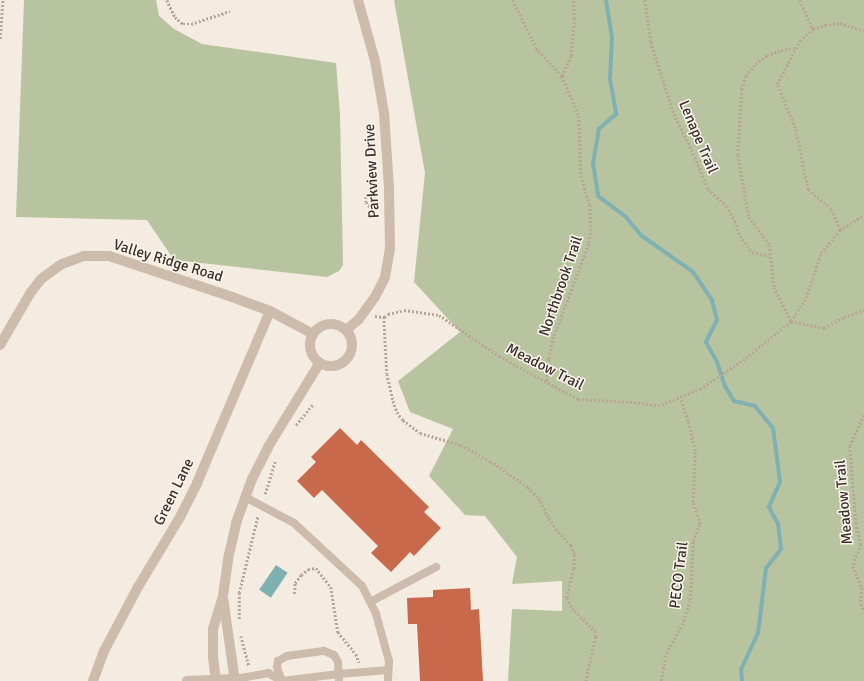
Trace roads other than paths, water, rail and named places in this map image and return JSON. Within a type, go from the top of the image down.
[{"type":"street","name":"Parkview Drive","points":[[346,330],[358,319],[375,297],[385,277],[390,248],[384,112],[375,61],[358,0]]},
{"type":"street","name":"Valley Ridge Road","points":[[0,345],[31,292],[41,279],[62,264],[84,256],[109,256],[270,311],[312,334]]},
{"type":"street","name":"Green Lane","points":[[93,681],[104,651],[138,587],[180,517],[197,483],[270,311]]},
{"type":"street","points":[[326,324],[341,326],[346,330],[352,342],[352,350],[349,357],[338,366],[331,367],[319,364],[311,354],[310,348],[312,334],[319,327],[326,324]]},
{"type":"street","points":[[216,681],[213,657],[213,629],[223,596],[228,558],[236,523],[245,497],[268,447],[319,364]]},
{"type":"street","points":[[187,681],[235,680],[223,596]]},
{"type":"lane","points":[[245,497],[294,523],[362,586],[376,614],[389,661],[388,681]]},
{"type":"lane","points":[[370,602],[436,567]]},
{"type":"lane","points":[[282,681],[277,667],[278,661],[287,656],[324,650],[334,655],[338,662],[339,677]]},
{"type":"lane","points":[[235,680],[268,673],[282,681],[339,677],[388,670]]},
{"type":"water","points":[[276,565],[288,573],[271,598],[259,590]]},
{"type":"waterway","points":[[606,0],[612,38],[610,79],[616,114],[599,129],[593,163],[598,196],[625,216],[642,236],[693,272],[712,300],[717,320],[706,342],[717,362],[725,386],[734,401],[755,406],[773,428],[780,482],[769,507],[778,524],[781,549],[766,568],[758,633],[741,669],[742,681]]}]
